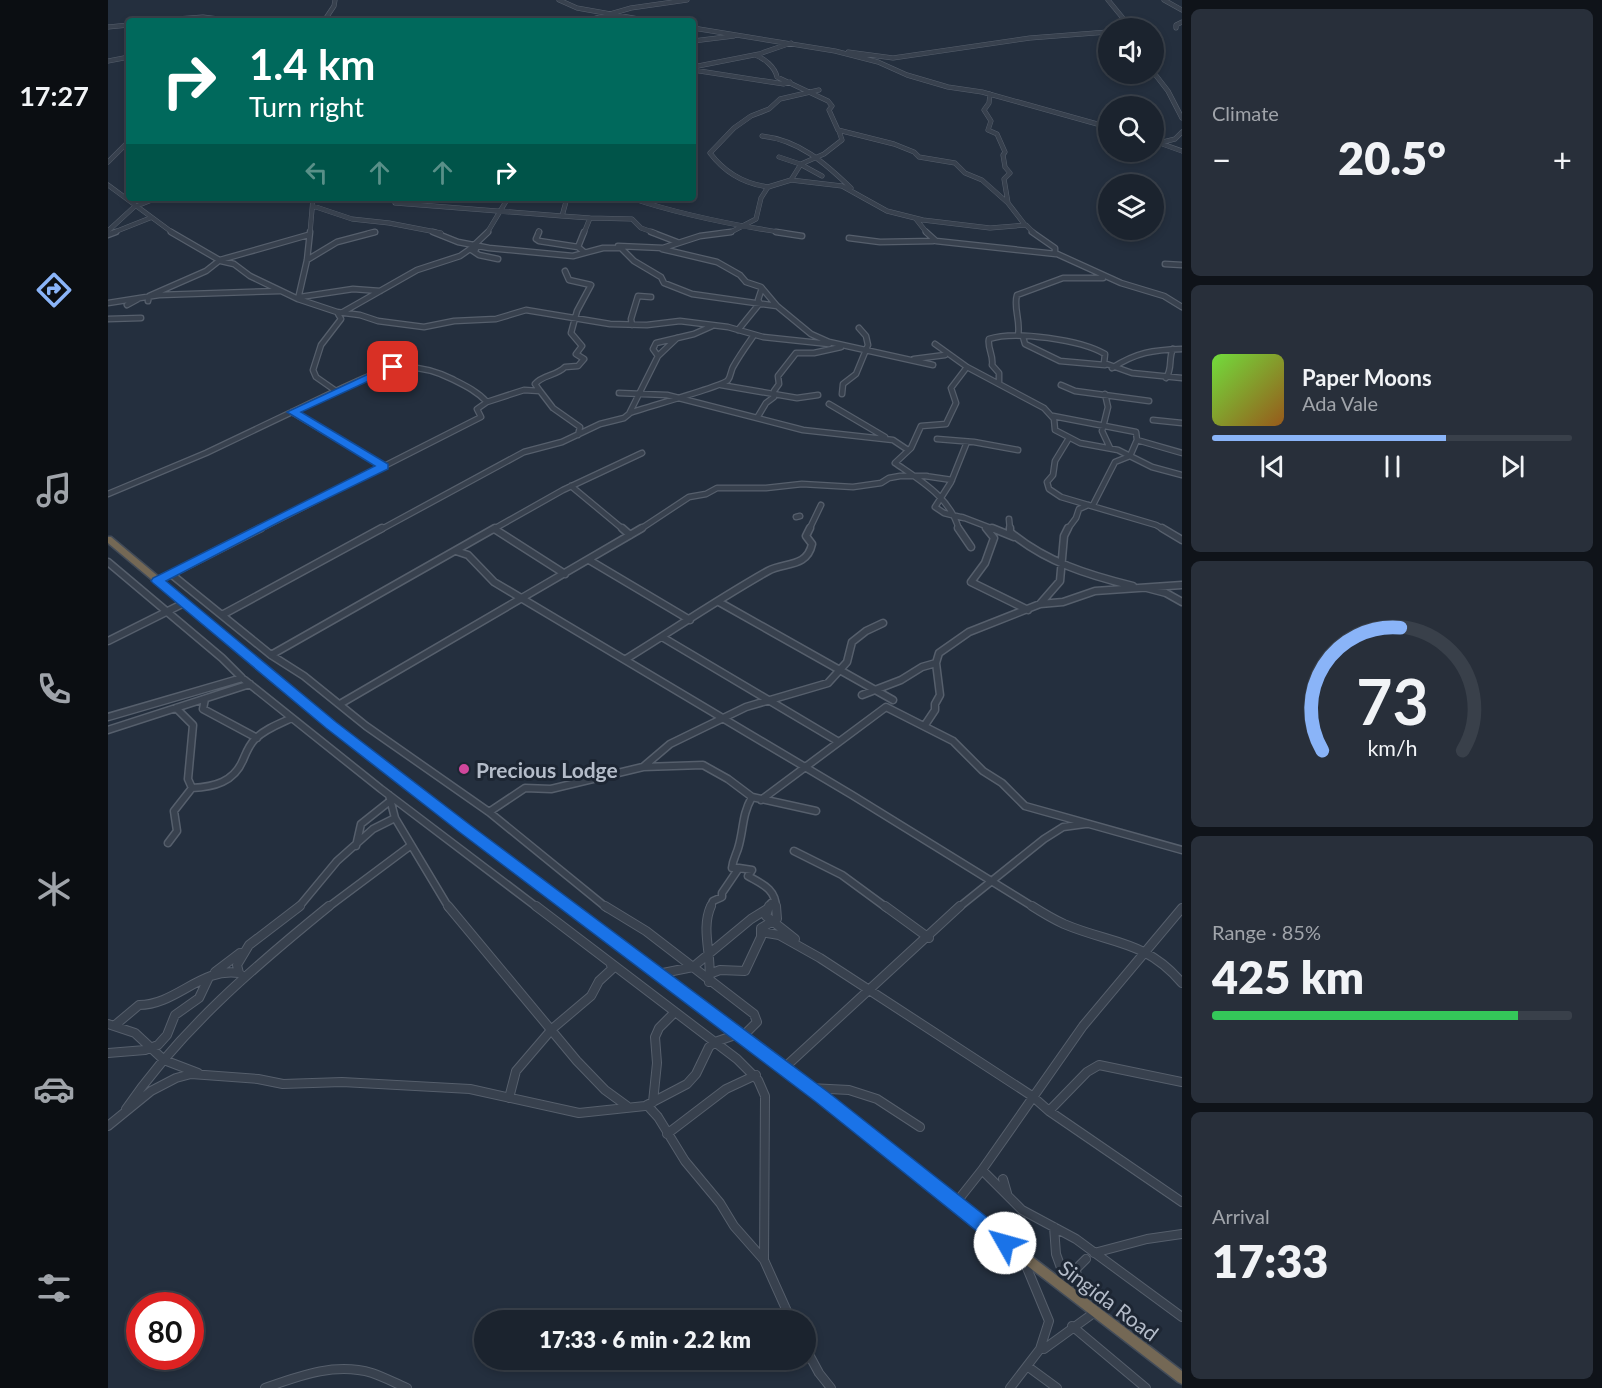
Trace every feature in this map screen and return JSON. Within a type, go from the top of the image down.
[{"type":"highway","name":"Singida Road","points":[[108,539],[331,725],[784,1068],[955,1204],[1022,1256],[1062,1282],[1080,1301],[1182,1377]]},
{"type":"street","points":[[326,18],[335,0]]},
{"type":"street","points":[[559,0],[573,7],[632,18]]},
{"type":"street","points":[[595,18],[631,8],[687,0]]},
{"type":"street","points":[[1108,0],[1123,18]]},
{"type":"street","points":[[1164,0],[1182,10]]},
{"type":"street","points":[[1176,28],[1177,24],[1182,22]]},
{"type":"street","points":[[108,27],[126,25]]},
{"type":"street","points":[[696,27],[893,58],[1023,39],[1098,33]]},
{"type":"street","points":[[696,41],[746,35]]},
{"type":"street","points":[[696,68],[755,55],[791,43]]},
{"type":"street","points":[[822,48],[876,61],[907,75],[948,87],[990,94],[1098,125]]},
{"type":"street","points":[[755,55],[761,57],[777,71],[777,77],[828,101],[832,106],[830,112],[842,141],[816,158],[801,164],[792,180]]},
{"type":"street","points":[[109,61],[126,58]]},
{"type":"street","points":[[696,69],[784,84],[790,82]]},
{"type":"street","points":[[1161,84],[1168,91],[1182,118]]},
{"type":"street","points":[[819,90],[786,97],[768,109],[751,116],[734,128],[710,153],[735,177],[756,186],[769,187],[792,180],[842,186],[887,211],[913,217],[977,227],[1008,228],[1024,225]]},
{"type":"street","points":[[990,94],[989,103],[984,110],[991,121],[988,130],[997,135],[1005,152],[1003,154],[1005,167],[1010,173],[1004,179],[1008,203]]},
{"type":"street","points":[[839,131],[900,145],[917,153],[919,157],[955,163],[965,173],[982,180],[1008,203],[1024,225],[1055,248],[1056,254]]},
{"type":"street","points":[[1164,142],[1175,139],[1182,132]]},
{"type":"street","points":[[762,136],[776,136],[803,147],[858,195]]},
{"type":"street","points":[[1164,143],[1182,151]]},
{"type":"street","points":[[108,162],[126,144]]},
{"type":"street","points":[[779,157],[801,164],[822,176]]},
{"type":"street","points":[[108,185],[126,200]]},
{"type":"street","points":[[658,249],[711,233],[731,232],[756,219],[761,198],[769,187]]},
{"type":"street","points":[[127,201],[150,218],[220,260],[234,264],[281,291],[340,312],[373,320],[420,327],[454,321],[493,320],[524,310],[632,325],[677,321],[738,330],[754,335],[848,346],[933,365]]},
{"type":"street","points":[[108,233],[134,207],[149,201]]},
{"type":"street","points":[[299,298],[307,260],[313,201]]},
{"type":"street","points":[[340,312],[424,267],[460,256],[487,234],[506,201]]},
{"type":"street","points":[[562,216],[566,201]]},
{"type":"street","points":[[640,201],[663,209],[739,226],[802,236]]},
{"type":"street","points":[[395,203],[590,218],[632,219],[638,227],[667,236],[677,242]]},
{"type":"street","points":[[313,206],[352,219],[440,232],[471,248],[479,255],[498,259]]},
{"type":"street","points":[[913,217],[922,225],[930,238],[936,241]]},
{"type":"street","points":[[108,233],[150,218]]},
{"type":"street","points":[[578,247],[590,218]]},
{"type":"street","points":[[539,231],[536,239],[539,241],[578,247],[584,252]]},
{"type":"street","points":[[307,260],[337,242],[375,232]]},
{"type":"street","points":[[148,298],[161,289],[206,271],[220,260],[308,235]]},
{"type":"street","points":[[849,238],[880,242],[936,241],[1056,254],[1112,280],[1164,296],[1182,307]]},
{"type":"street","points":[[471,248],[573,256],[584,252],[631,245],[714,261],[740,275],[746,282],[762,288],[777,306],[811,334],[833,344]]},
{"type":"street","points":[[614,247],[625,250],[630,258],[661,277],[664,283],[692,294],[756,308]]},
{"type":"street","points":[[1165,264],[1182,266]]},
{"type":"street","points":[[566,271],[569,280],[591,285],[575,318],[572,333],[582,346],[576,354],[584,359],[578,366],[565,366],[560,373],[538,380],[536,384],[553,408],[580,427],[592,428]]},
{"type":"street","points":[[1112,280],[1089,277],[1063,278],[1017,295],[1015,301],[1020,310],[1020,336],[1025,344],[1047,356],[1072,364],[1106,365],[1126,372],[1182,378]]},
{"type":"street","points":[[760,303],[758,300],[762,288]]},
{"type":"street","points":[[161,289],[189,299],[281,291]]},
{"type":"street","points":[[299,298],[353,289],[381,291]]},
{"type":"street","points":[[108,303],[118,304],[141,297],[170,294]]},
{"type":"street","points":[[176,299],[181,296]]},
{"type":"street","points":[[632,325],[631,319],[638,296],[651,297]]},
{"type":"street","points":[[127,305],[141,297]]},
{"type":"street","points":[[736,302],[777,306]]},
{"type":"street","points":[[738,330],[760,303]]},
{"type":"street","points":[[336,391],[316,377],[313,370],[321,345],[341,319],[340,312]]},
{"type":"street","points":[[108,320],[141,318]]},
{"type":"street","points":[[657,356],[653,349],[656,343],[712,326]]},
{"type":"street","points":[[842,394],[843,384],[855,375],[863,354],[867,350],[869,341],[859,328]]},
{"type":"street","points":[[222,615],[524,452],[545,448],[629,414],[721,385],[728,381],[732,368],[754,335]]},
{"type":"street","points":[[999,383],[999,374],[992,365],[988,339],[996,335],[1020,336],[1098,349],[1105,354],[1103,361],[1106,365]]},
{"type":"street","points":[[629,414],[654,368],[657,356],[678,338]]},
{"type":"street","points":[[935,344],[937,350],[1041,405],[1053,416],[1136,432],[1137,440],[1130,456]]},
{"type":"street","points":[[757,418],[774,394],[783,367],[796,353],[814,353],[848,346]]},
{"type":"street","points":[[1112,368],[1130,356],[1156,349],[1182,349]]},
{"type":"street","points":[[1166,378],[1171,371],[1170,355],[1173,349]]},
{"type":"street","points":[[906,359],[946,355]]},
{"type":"street","points":[[108,494],[147,479],[393,367],[420,366],[445,374],[488,402]]},
{"type":"street","points":[[967,367],[951,387],[956,403],[946,424],[921,426],[908,450],[895,463],[942,498],[954,514],[959,531],[971,548]]},
{"type":"street","points":[[721,385],[797,398],[818,395]]},
{"type":"street","points":[[1061,386],[1074,391],[1149,401]]},
{"type":"street","points":[[158,581],[481,417],[477,414],[477,409],[488,402],[524,390],[540,391]]},
{"type":"street","points":[[619,393],[667,395],[803,430],[888,439]]},
{"type":"street","points":[[1105,394],[1108,407],[1102,431],[1110,448]]},
{"type":"street","points":[[829,404],[843,415],[872,428],[908,450]]},
{"type":"street","points":[[292,412],[384,466]]},
{"type":"street","points":[[1053,416],[1055,430],[1069,438],[1080,443],[1110,448],[1152,467],[1182,475]]},
{"type":"street","points":[[1153,420],[1182,423]]},
{"type":"street","points":[[943,425],[944,431],[940,435],[940,440],[1018,450]]},
{"type":"street","points":[[578,436],[580,427]]},
{"type":"street","points":[[1069,438],[1056,461],[1053,476],[1047,482],[1049,489],[1061,497],[1156,525],[1182,540]]},
{"type":"street","points":[[1137,440],[1182,453]]},
{"type":"street","points":[[967,442],[952,480],[935,507],[937,510],[954,514],[1017,538]]},
{"type":"street","points":[[271,655],[571,486],[642,453]]},
{"type":"street","points":[[1040,604],[1060,581],[1064,536],[1077,517],[1079,508],[1091,504],[1115,462],[1130,456]]},
{"type":"street","points":[[907,471],[952,480]]},
{"type":"street","points":[[340,704],[589,560],[679,506],[688,497],[706,494],[717,488],[766,488],[802,484],[853,487],[881,483],[889,478],[927,476]]},
{"type":"street","points":[[571,486],[630,535]]},
{"type":"street","points":[[626,659],[771,569],[787,567],[807,558],[812,551],[812,544],[806,536],[818,519],[821,505]]},
{"type":"street","points":[[1009,519],[1010,532],[1017,538],[1034,550],[1073,570],[1166,593],[1182,602]]},
{"type":"street","points":[[986,528],[994,538],[985,563],[970,582],[1028,610]]},
{"type":"street","points":[[496,530],[565,574]]},
{"type":"street","points":[[456,551],[468,555],[491,579],[803,768],[852,795],[992,882],[1063,924],[1148,952],[1175,973],[1182,983]]},
{"type":"street","points":[[589,560],[690,620]]},
{"type":"street","points":[[108,562],[168,611],[242,678],[390,798],[715,1042],[756,1076],[763,1087],[765,1096],[764,1260]]},
{"type":"street","points":[[108,1126],[162,1084],[184,1076],[201,1074],[258,1079],[283,1084],[342,1082],[481,1090],[579,1113],[650,1103],[687,1084],[696,1074],[709,1047],[715,1042],[740,1035],[757,1022],[756,1017],[646,931],[610,910],[489,812],[366,726],[340,704],[271,655],[171,574]]},
{"type":"street","points":[[925,725],[936,710],[935,704],[940,695],[936,663],[940,651],[969,632],[1040,604],[1063,602],[1098,590],[1182,585]]},
{"type":"street","points":[[719,602],[893,700]]},
{"type":"street","points":[[108,641],[184,603]]},
{"type":"street","points":[[643,767],[670,744],[746,707],[825,684],[849,659],[852,642],[866,631],[883,623]]},
{"type":"street","points":[[662,637],[839,742]]},
{"type":"street","points":[[862,695],[901,680],[922,667],[936,663]]},
{"type":"street","points":[[108,717],[242,678]]},
{"type":"street","points":[[108,730],[250,684]]},
{"type":"street","points":[[205,699],[203,709],[257,738]]},
{"type":"street","points":[[761,800],[886,707],[953,741],[983,771],[1002,783],[1019,802],[1034,810],[1089,823],[1182,850]]},
{"type":"street","points":[[176,708],[193,725],[188,779],[192,788]]},
{"type":"street","points":[[168,843],[178,828],[174,811],[192,788],[213,786],[228,781],[257,738],[292,718]]},
{"type":"street","points":[[489,812],[525,788],[551,789],[643,767],[703,765],[728,779],[752,797],[816,811]]},
{"type":"street","points":[[712,973],[719,969],[738,973],[745,971],[761,928],[772,922],[778,915],[776,899],[769,888],[757,884],[748,876],[752,870],[732,868],[733,856],[737,853],[736,847],[743,827],[743,815],[752,797]]},
{"type":"street","points":[[390,798],[395,818],[410,846],[454,916],[577,1061],[605,1090],[628,1106]]},
{"type":"street","points":[[356,846],[362,824],[390,798]]},
{"type":"street","points":[[111,1025],[139,1005],[154,1005],[211,975],[299,907],[337,861],[373,829],[395,818]]},
{"type":"street","points":[[784,1068],[871,991],[959,907],[1044,839],[1063,827],[1089,823]]},
{"type":"street","points":[[122,1114],[164,1060],[241,975],[385,862],[410,846]]},
{"type":"street","points":[[794,851],[842,875],[928,938]]},
{"type":"street","points":[[709,982],[712,973],[706,923],[708,912],[713,902],[722,897],[733,873],[739,868]]},
{"type":"street","points":[[658,974],[693,967],[769,906],[766,916],[795,939]]},
{"type":"street","points":[[955,1204],[982,1170],[1083,1026],[1148,952],[1182,908]]},
{"type":"street","points":[[761,932],[782,937],[871,991],[1032,1096],[1049,1111],[1182,1202]]},
{"type":"street","points":[[241,975],[238,961],[245,950]]},
{"type":"street","points":[[509,1098],[516,1071],[552,1029],[591,996],[599,981],[612,969],[610,963]]},
{"type":"street","points":[[108,1053],[150,1049],[162,1042],[175,1015],[199,998],[211,975],[227,971],[241,975]]},
{"type":"street","points":[[675,1012],[657,1032],[655,1044],[657,1063],[650,1103],[685,1161],[720,1203],[734,1226],[764,1260],[786,1310]]},
{"type":"street","points":[[111,1025],[135,1033],[164,1060],[201,1074]]},
{"type":"street","points":[[1049,1111],[1086,1072],[1099,1065],[1182,1082]]},
{"type":"street","points":[[668,1134],[726,1089],[756,1076]]},
{"type":"street","points":[[810,1088],[849,1090],[876,1099],[920,1127]]},
{"type":"street","points":[[982,1170],[1022,1210],[1054,1227],[1090,1256],[1182,1317]]},
{"type":"street","points":[[1003,1179],[1007,1194]]},
{"type":"street","points":[[1054,1227],[1053,1247],[1062,1282],[1090,1256],[1146,1239],[1182,1234]]},
{"type":"street","points":[[1022,1256],[1049,1322],[1046,1341],[1039,1353]]},
{"type":"street","points":[[1076,1269],[1080,1301]]},
{"type":"street","points":[[1010,1388],[1039,1353],[1072,1326],[1095,1312]]},
{"type":"street","points":[[1072,1326],[1146,1388]]},
{"type":"street","points":[[1027,1366],[1057,1388]]},
{"type":"street","points":[[816,1367],[831,1388]]},
{"type":"street","points":[[265,1388],[307,1373],[344,1368],[371,1373],[407,1388]]},
{"type":"place","name":"Precious Lodge","points":[[464,769]]},
{"type":"route","points":[[393,367],[375,373],[292,412],[384,466],[280,516],[158,581],[331,725],[463,828],[822,1097],[1005,1243]]}]
